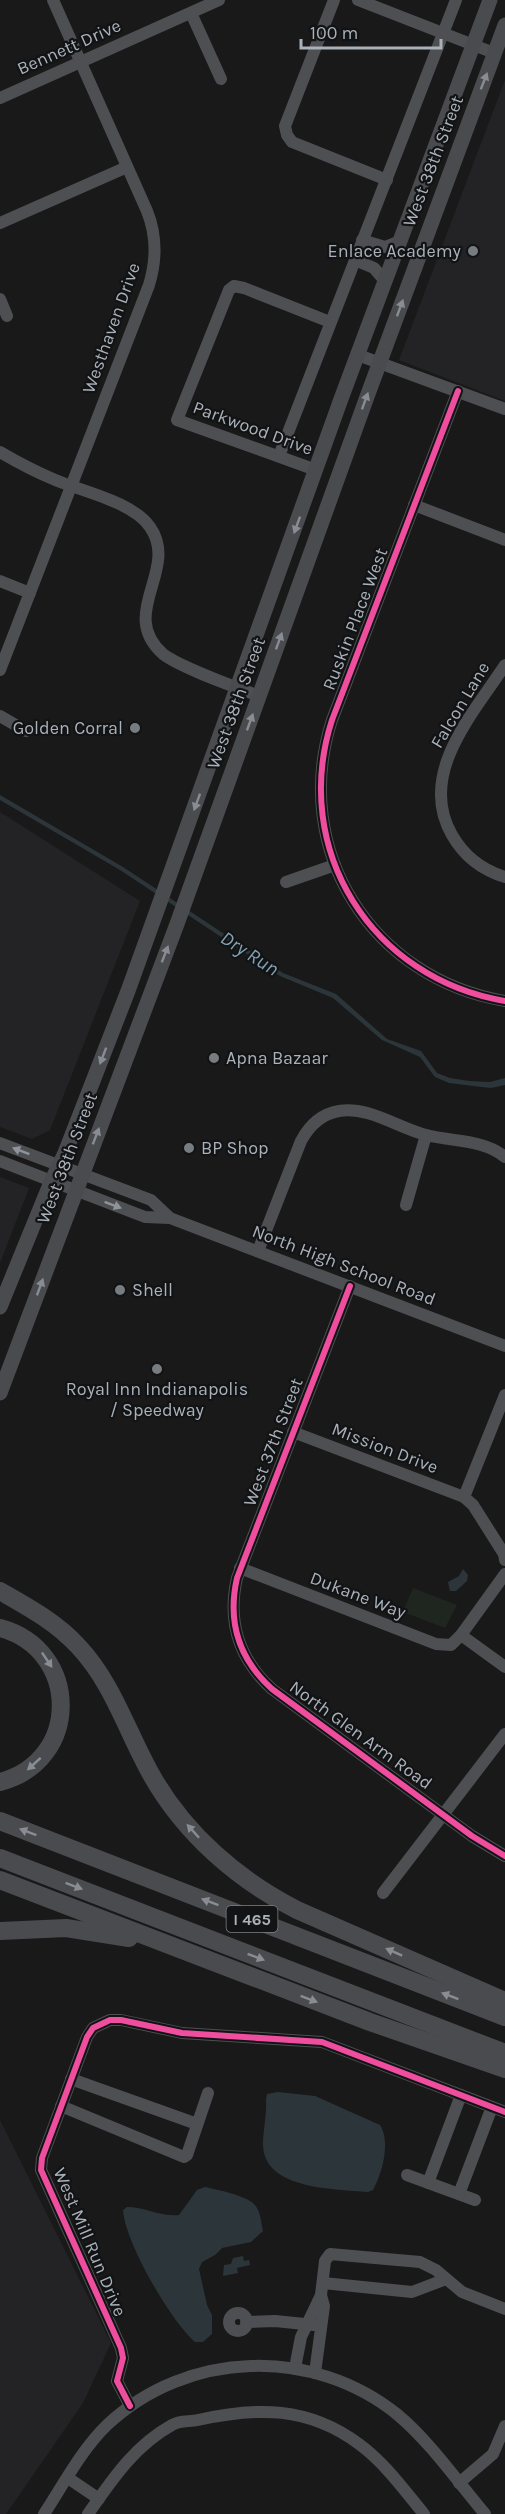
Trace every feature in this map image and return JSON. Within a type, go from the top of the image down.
[{"type":"highway","points":[[4,1596],[56,1626],[87,1657],[111,1691],[148,1768],[168,1802],[198,1837],[232,1869],[297,1910],[505,2001]]},
{"type":"highway","points":[[0,1628],[22,1636],[40,1651],[53,1671],[61,1701],[58,1725],[44,1754],[27,1770],[0,1782]]},
{"type":"highway","name":"I 465","points":[[0,1821],[505,2017]]},
{"type":"highway","name":"I 465","points":[[0,1858],[505,2053]]},
{"type":"highway","points":[[0,1880],[370,2022],[505,2068]]},
{"type":"highway","points":[[0,1931],[43,1928],[90,1930],[191,1954]]},
{"type":"main road","name":"West 38th Street","points":[[0,1307],[51,1182],[60,1166],[168,883],[399,241],[490,0]]},
{"type":"main road","name":"West 38th Street","points":[[0,1393],[177,924],[379,363],[505,25]]},
{"type":"street","name":"Westhaven Drive","points":[[0,670],[154,267],[153,228],[53,0]]},
{"type":"street","name":"Bennett Drive","points":[[0,98],[219,0]]},
{"type":"street","points":[[334,0],[285,126],[286,135],[292,142],[387,180]]},
{"type":"street","points":[[358,0],[494,53]]},
{"type":"street","points":[[279,456],[456,0]]},
{"type":"street","points":[[191,13],[221,79]]},
{"type":"street","points":[[0,223],[127,166]]},
{"type":"street","points":[[362,240],[385,247],[399,241]]},
{"type":"street","points":[[355,260],[374,267],[385,281]]},
{"type":"street","name":"Parkwood Drive","points":[[316,470],[177,420],[229,290],[234,286],[330,322]]},
{"type":"street","points":[[0,299],[7,316]]},
{"type":"street","points":[[358,355],[505,409]]},
{"type":"street","name":"Ruskin Place West","points":[[458,391],[326,741],[321,797],[327,840],[335,865],[358,910],[383,940],[430,976],[457,988],[505,1001]]},
{"type":"street","points":[[0,452],[38,473],[129,509],[144,519],[157,543],[159,562],[148,594],[144,615],[154,644],[171,659],[259,696]]},
{"type":"street","points":[[414,505],[505,540]]},
{"type":"street","points":[[0,581],[30,593]]},
{"type":"street","name":"Falcon Lane","points":[[505,665],[451,749],[442,774],[441,792],[445,818],[458,844],[476,863],[505,877]]},
{"type":"street","points":[[0,716],[26,731]]},
{"type":"street","points":[[286,882],[335,865]]},
{"type":"street","points":[[258,1251],[300,1141],[307,1130],[320,1119],[340,1111],[358,1111],[426,1135],[483,1145],[505,1157]]},
{"type":"street","points":[[406,1205],[426,1135]]},
{"type":"street","name":"North High School Road","points":[[0,1143],[151,1200],[170,1218]]},
{"type":"street","name":"North High School Road","points":[[0,1161],[145,1217],[170,1218],[505,1346]]},
{"type":"street","name":"West 37th Street","points":[[233,1612],[234,1590],[240,1568],[350,1286]]},
{"type":"street","points":[[505,1395],[464,1497],[473,1504],[504,1554],[505,1560]]},
{"type":"street","name":"Mission Drive","points":[[293,1432],[464,1497]]},
{"type":"street","name":"Dukane Way","points":[[240,1568],[436,1644],[451,1645],[461,1635]]},
{"type":"street","points":[[505,1574],[461,1635],[505,1668]]},
{"type":"street","name":"North Glen Arm Road","points":[[233,1612],[239,1645],[251,1665],[266,1683],[479,1841],[505,1856]]},
{"type":"street","points":[[383,1893],[505,1734]]},
{"type":"street","name":"West Mill Run Drive","points":[[130,2406],[117,2381],[123,2358],[121,2348],[41,2173],[42,2158],[70,2079],[87,2037],[100,2023],[118,2019],[182,2033],[318,2041],[461,2095]]},
{"type":"street","points":[[70,2079],[197,2124]]},
{"type":"street","points":[[61,2106],[184,2157],[187,2155],[208,2093]]},
{"type":"street","points":[[428,2183],[461,2095],[505,2112]]},
{"type":"street","points":[[459,2194],[492,2107]]},
{"type":"street","points":[[407,2175],[475,2200]]},
{"type":"street","points":[[315,2373],[324,2306],[322,2289],[325,2261],[330,2254],[420,2262],[432,2267],[462,2292],[505,2309]]},
{"type":"street","points":[[322,2289],[412,2292],[446,2279]]},
{"type":"street","points":[[295,2368],[301,2337],[322,2289]]},
{"type":"street","points":[[246,2322],[275,2321],[321,2326]]},
{"type":"street","points":[[44,2514],[104,2429],[130,2406],[173,2382],[214,2370],[256,2365],[295,2368],[315,2373],[357,2389],[393,2412],[419,2435],[485,2514]]},
{"type":"street","points":[[88,2514],[134,2453],[176,2423],[227,2413],[266,2411],[305,2417],[339,2431],[376,2458],[424,2514]]},
{"type":"street","points":[[460,2484],[493,2454],[505,2426]]},
{"type":"street","points":[[68,2478],[99,2499]]},
{"type":"shaded area","name":"Enlace Academy","points":[[505,80],[505,401],[399,360]]},
{"type":"shaded area","points":[[0,812],[140,901],[50,1130],[32,1139],[0,1127]]},
{"type":"shaded area","points":[[0,1177],[29,1188],[0,1263]]},
{"type":"shaded area","points":[[413,1588],[457,1605],[445,1628],[403,1612]]},
{"type":"shaded area","points":[[0,2120],[111,2343],[83,2403],[6,2514],[0,2514]]},
{"type":"water","name":"Dry Run","points":[[0,795],[123,867],[283,973],[336,994],[387,1039],[421,1051],[437,1073],[469,1081],[490,1082],[505,1078],[505,1085],[491,1088],[473,1086],[449,1083],[435,1077],[420,1057],[382,1040],[333,998],[280,976],[120,870],[0,800]]},
{"type":"water","points":[[463,1569],[468,1575],[467,1581],[456,1591],[450,1591],[448,1582],[459,1576]]},
{"type":"water","points":[[278,2092],[315,2096],[380,2125],[385,2140],[385,2149],[382,2167],[373,2190],[368,2192],[321,2188],[288,2179],[275,2171],[266,2160],[263,2139],[267,2094]]},
{"type":"water","points":[[205,2187],[238,2195],[254,2204],[263,2231],[251,2242],[222,2248],[202,2262],[199,2269],[207,2305],[212,2315],[212,2334],[203,2342],[195,2342],[173,2317],[150,2280],[132,2241],[123,2210],[127,2207],[134,2207],[166,2215],[179,2215],[197,2190]]},
{"type":"water","points":[[243,2256],[244,2261],[249,2260],[250,2265],[237,2268],[238,2273],[223,2276],[224,2265],[231,2264],[233,2258]]},
{"type":"cycle path","points":[[458,391],[332,720],[322,768],[323,816],[333,860],[353,901],[381,937],[416,966],[458,988],[505,1001]]},
{"type":"cycle path","points":[[350,1286],[237,1578],[234,1610],[238,1639],[251,1665],[272,1689],[472,1836],[505,1856]]},
{"type":"cycle path","points":[[130,2406],[117,2381],[123,2358],[121,2348],[41,2170],[42,2158],[87,2037],[93,2028],[110,2020],[121,2020],[182,2033],[322,2042],[505,2112]]},
{"type":"place","name":"Enlace Academy","points":[[473,251]]},
{"type":"place","name":"Golden Corral","points":[[135,728]]},
{"type":"place","name":"Apna Bazaar","points":[[214,1058]]},
{"type":"place","name":"BP Shop","points":[[189,1148]]},
{"type":"place","name":"Shell","points":[[120,1290]]},
{"type":"place","name":"Royal Inn Indianapolis / Speedway","points":[[157,1369]]}]
